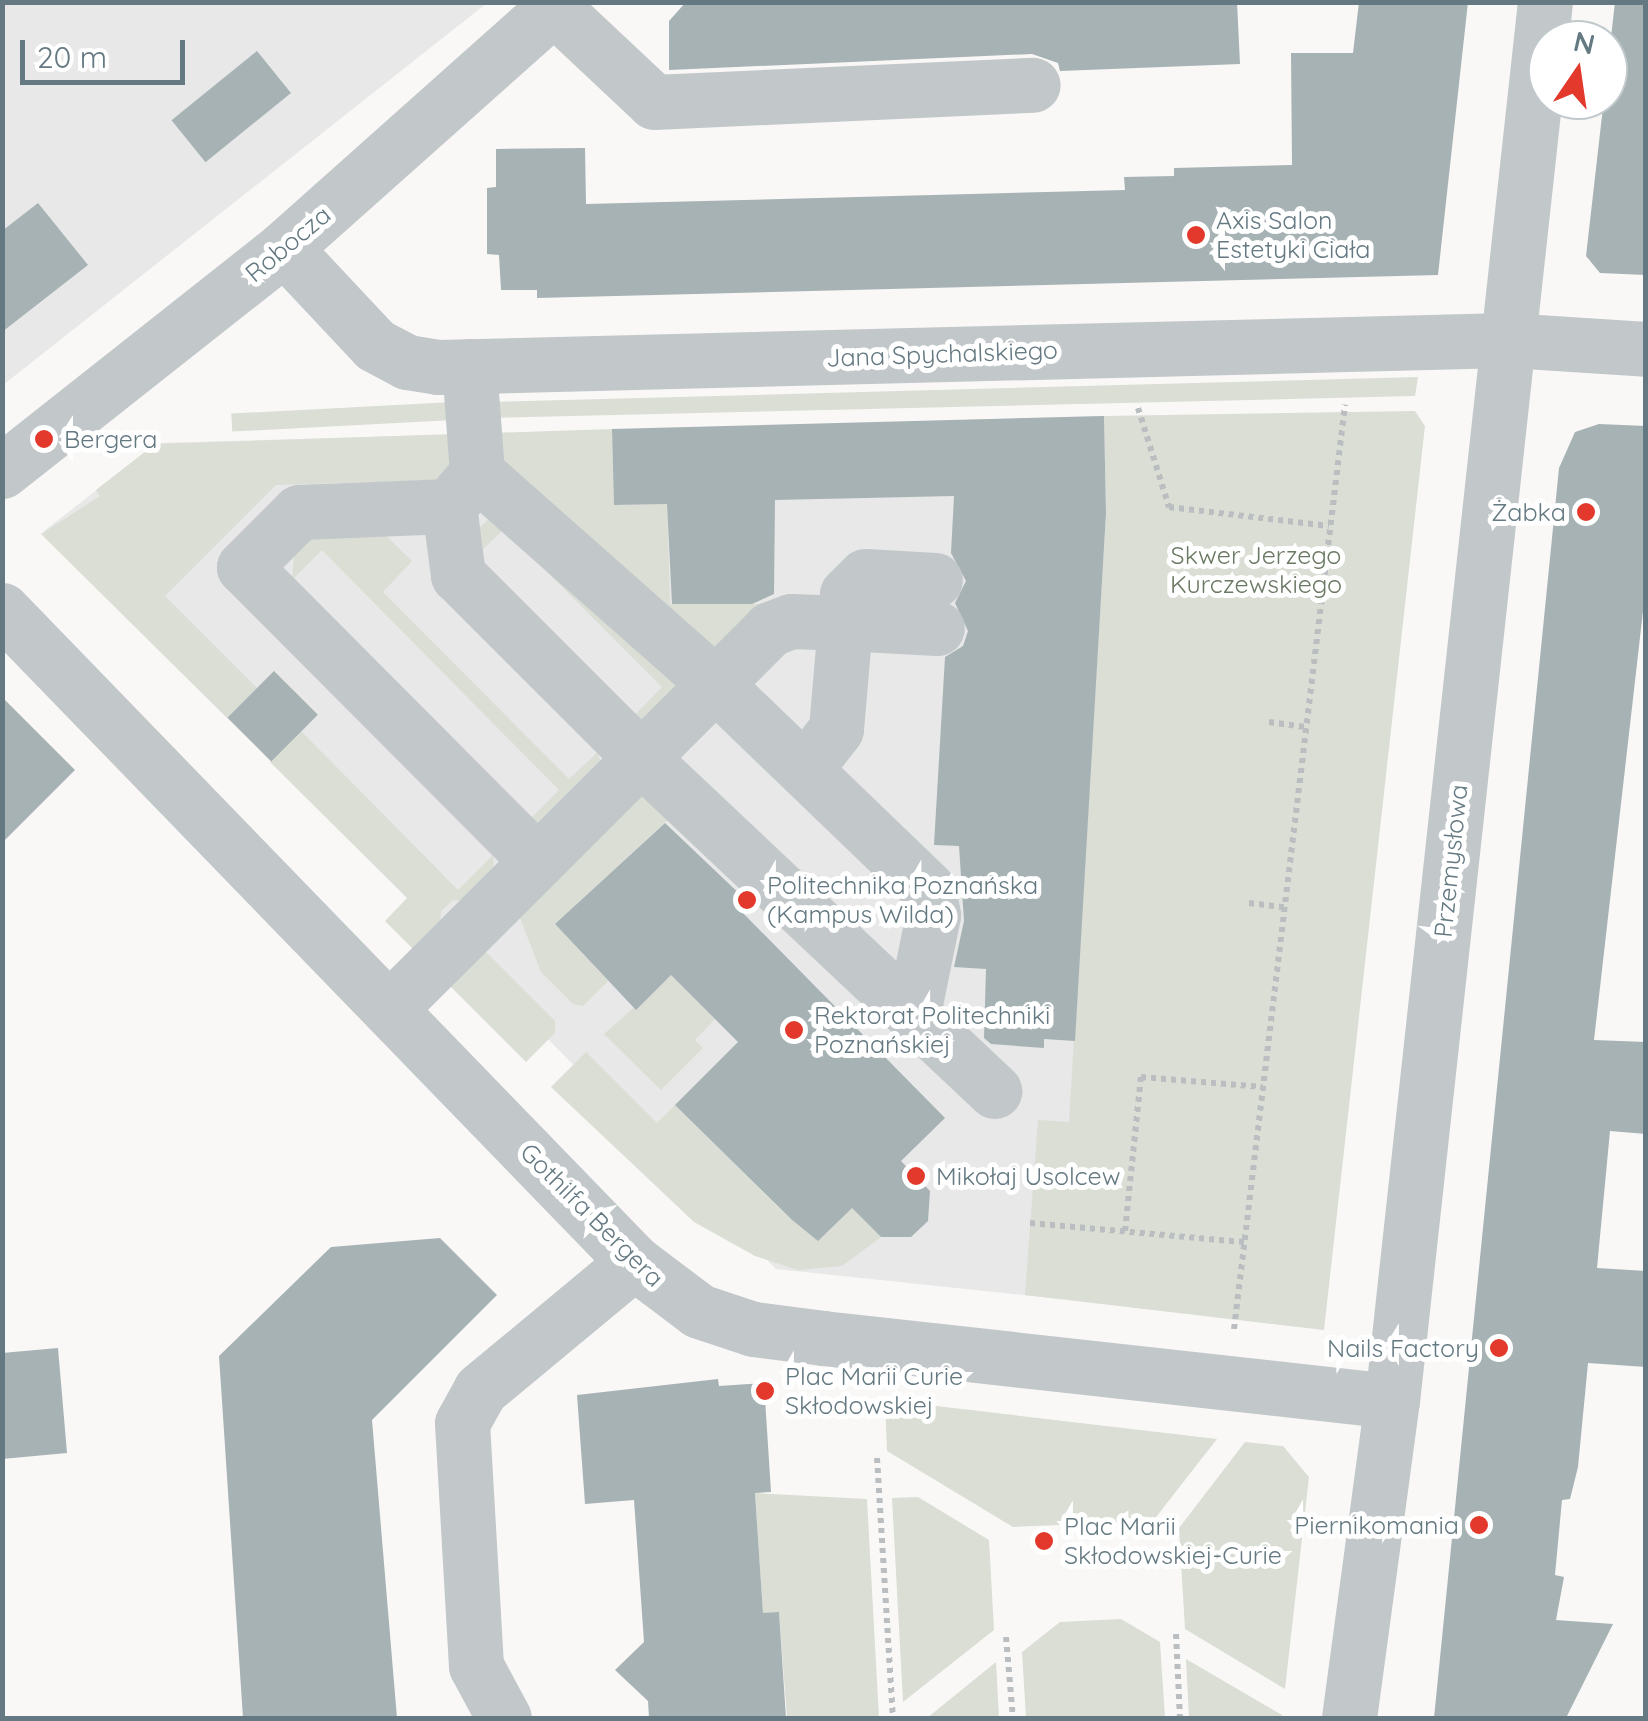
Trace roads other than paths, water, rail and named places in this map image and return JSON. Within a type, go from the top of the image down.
[{"type":"street","name":"Przemysłowa","points":[[1349,1718],[1392,1401],[1545,2]]},
{"type":"street","points":[[557,6],[654,102],[1033,85]]},
{"type":"street","name":"Robocza","points":[[2,471],[284,248],[557,6]]},
{"type":"street","name":"Jana Spychalskiego","points":[[284,248],[376,345],[407,362],[469,366],[1508,340],[1646,349]]},
{"type":"street","points":[[469,366],[458,575],[640,757],[996,1090]]},
{"type":"street","points":[[537,861],[244,567],[299,512],[462,490],[712,681],[806,768],[934,901],[913,1013]]},
{"type":"street","points":[[806,768],[836,729],[845,624],[854,581],[936,604]]},
{"type":"street","name":"Gothilfa Bergera","points":[[2,610],[634,1262],[699,1311],[753,1329],[1392,1401]]},
{"type":"street","points":[[389,1009],[712,681],[770,629],[791,622],[845,624]]},
{"type":"street","points":[[504,1718],[476,1666],[462,1422],[480,1390],[634,1262]]},
{"type":"place","name":"Axis Salon Estetyki Ciała","points":[[1196,235]]},
{"type":"place","name":"Bergera","points":[[44,439]]},
{"type":"place","name":"Żabka","points":[[1586,512]]},
{"type":"place","name":"Politechnika Poznańska (Kampus Wilda)","points":[[747,900]]},
{"type":"place","name":"Rektorat Politechniki Poznańskiej","points":[[794,1030]]},
{"type":"place","name":"Mikołaj Usolcew","points":[[916,1176]]},
{"type":"place","name":"Nails Factory","points":[[1499,1348]]},
{"type":"place","name":"Plac Marii Curie Skłodowskiej","points":[[765,1391]]},
{"type":"place","name":"Piernikomania","points":[[1479,1525]]},
{"type":"place","name":"Plac Marii Skłodowskiej-Curie","points":[[1044,1541]]},
{"type":"park label","name":"Skwer Jerzego Kurczewskiego","points":[[1256,570]]}]
